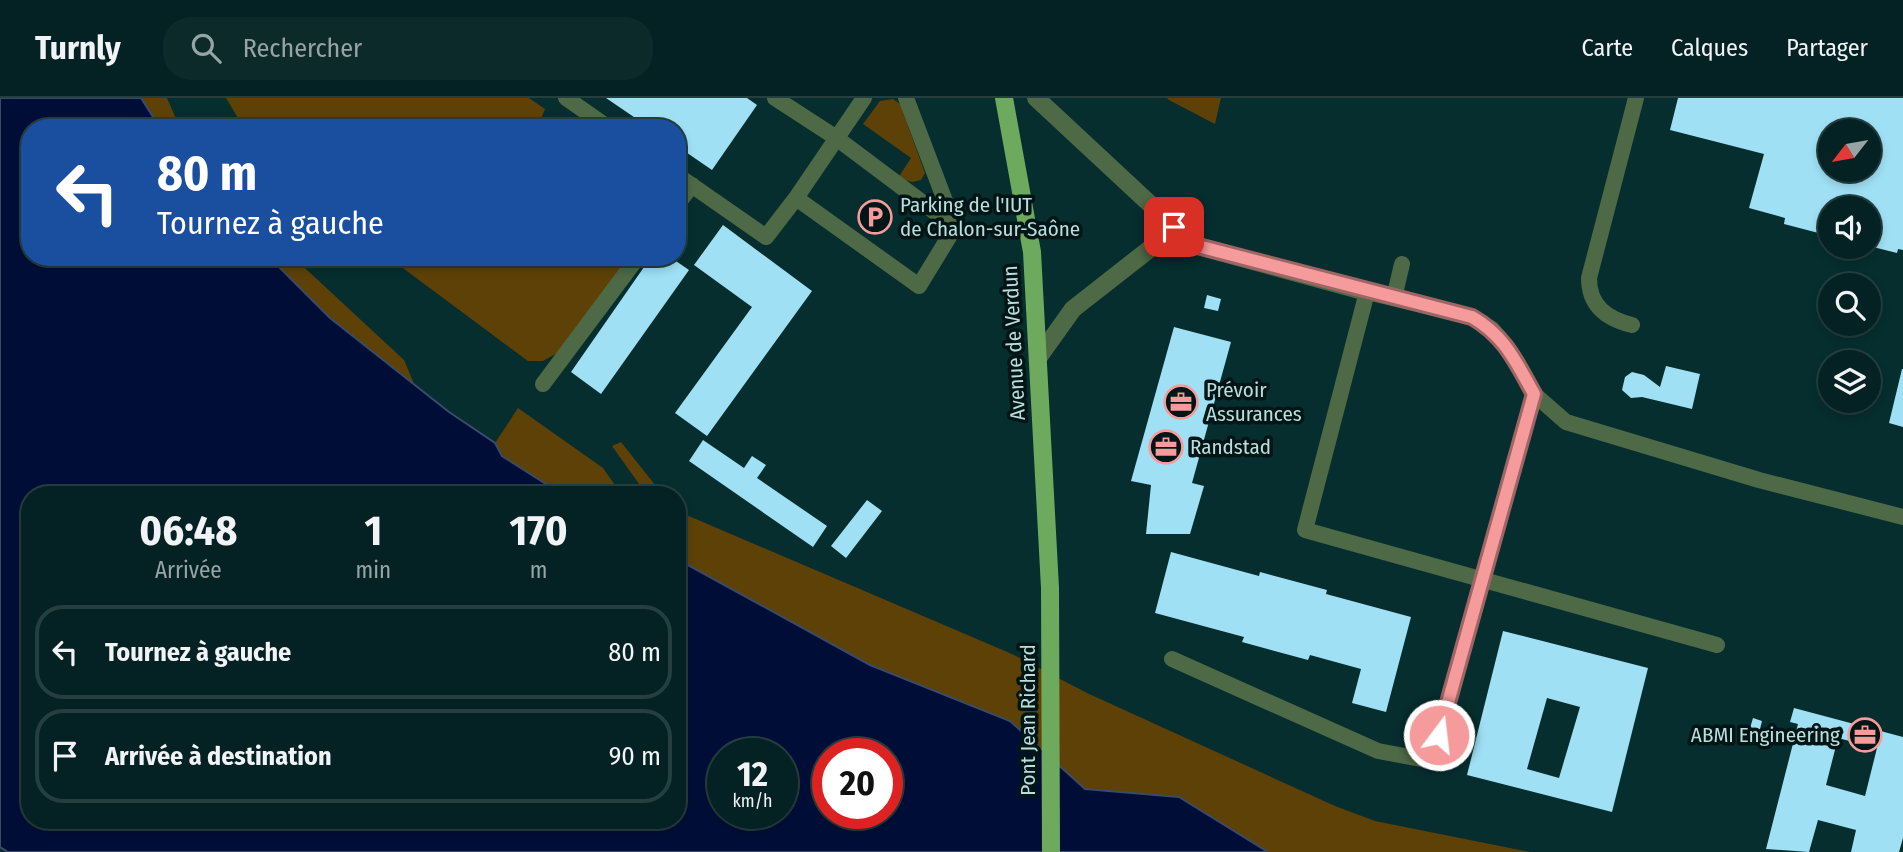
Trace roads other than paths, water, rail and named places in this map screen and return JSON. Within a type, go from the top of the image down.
[{"type":"main road","name":"Avenue de Verdun","points":[[1004,98],[1032,253],[1050,588]]},
{"type":"main road","name":"Pont Jean Richard","points":[[1050,588],[1051,852]]},
{"type":"street","points":[[1036,98],[1194,245]]},
{"type":"street","points":[[1038,358],[1073,309],[1156,244],[1194,245],[1367,292]]},
{"type":"lane","points":[[566,98],[596,119]]},
{"type":"lane","points":[[775,98],[835,137],[955,227]]},
{"type":"lane","points":[[686,181],[766,237],[864,98]]},
{"type":"lane","points":[[906,98],[955,227]]},
{"type":"lane","points":[[1632,325],[1612,320],[1599,308],[1589,295],[1589,278],[1636,98]]},
{"type":"lane","points":[[686,193],[692,185]]},
{"type":"lane","points":[[796,198],[919,286],[955,227]]},
{"type":"lane","points":[[1394,298],[1402,264]]},
{"type":"lane","points":[[543,384],[631,266]]},
{"type":"lane","points":[[1717,645],[1305,530],[1367,292],[1472,317],[1492,329],[1507,347],[1534,394],[1566,422],[1747,476],[1903,517]]},
{"type":"lane","points":[[1172,659],[1378,751],[1432,761],[1534,394]]},
{"type":"water","points":[[0,98],[141,98],[154,119],[21,119],[21,266],[278,266],[330,318],[449,412],[495,443],[502,456],[549,486],[21,486],[21,829],[686,829],[686,564],[870,665],[1010,721],[1085,789],[1179,797],[1268,852],[8,852],[0,847]]},
{"type":"place","name":"Parking de l'IUT de Chalon-sur-Saône","points":[[875,217]]},
{"type":"place","name":"Prévoir Assurances","points":[[1181,402]]},
{"type":"place","name":"Randstad","points":[[1166,447]]},
{"type":"place","name":"ABMI Engineering","points":[[1865,735]]}]
